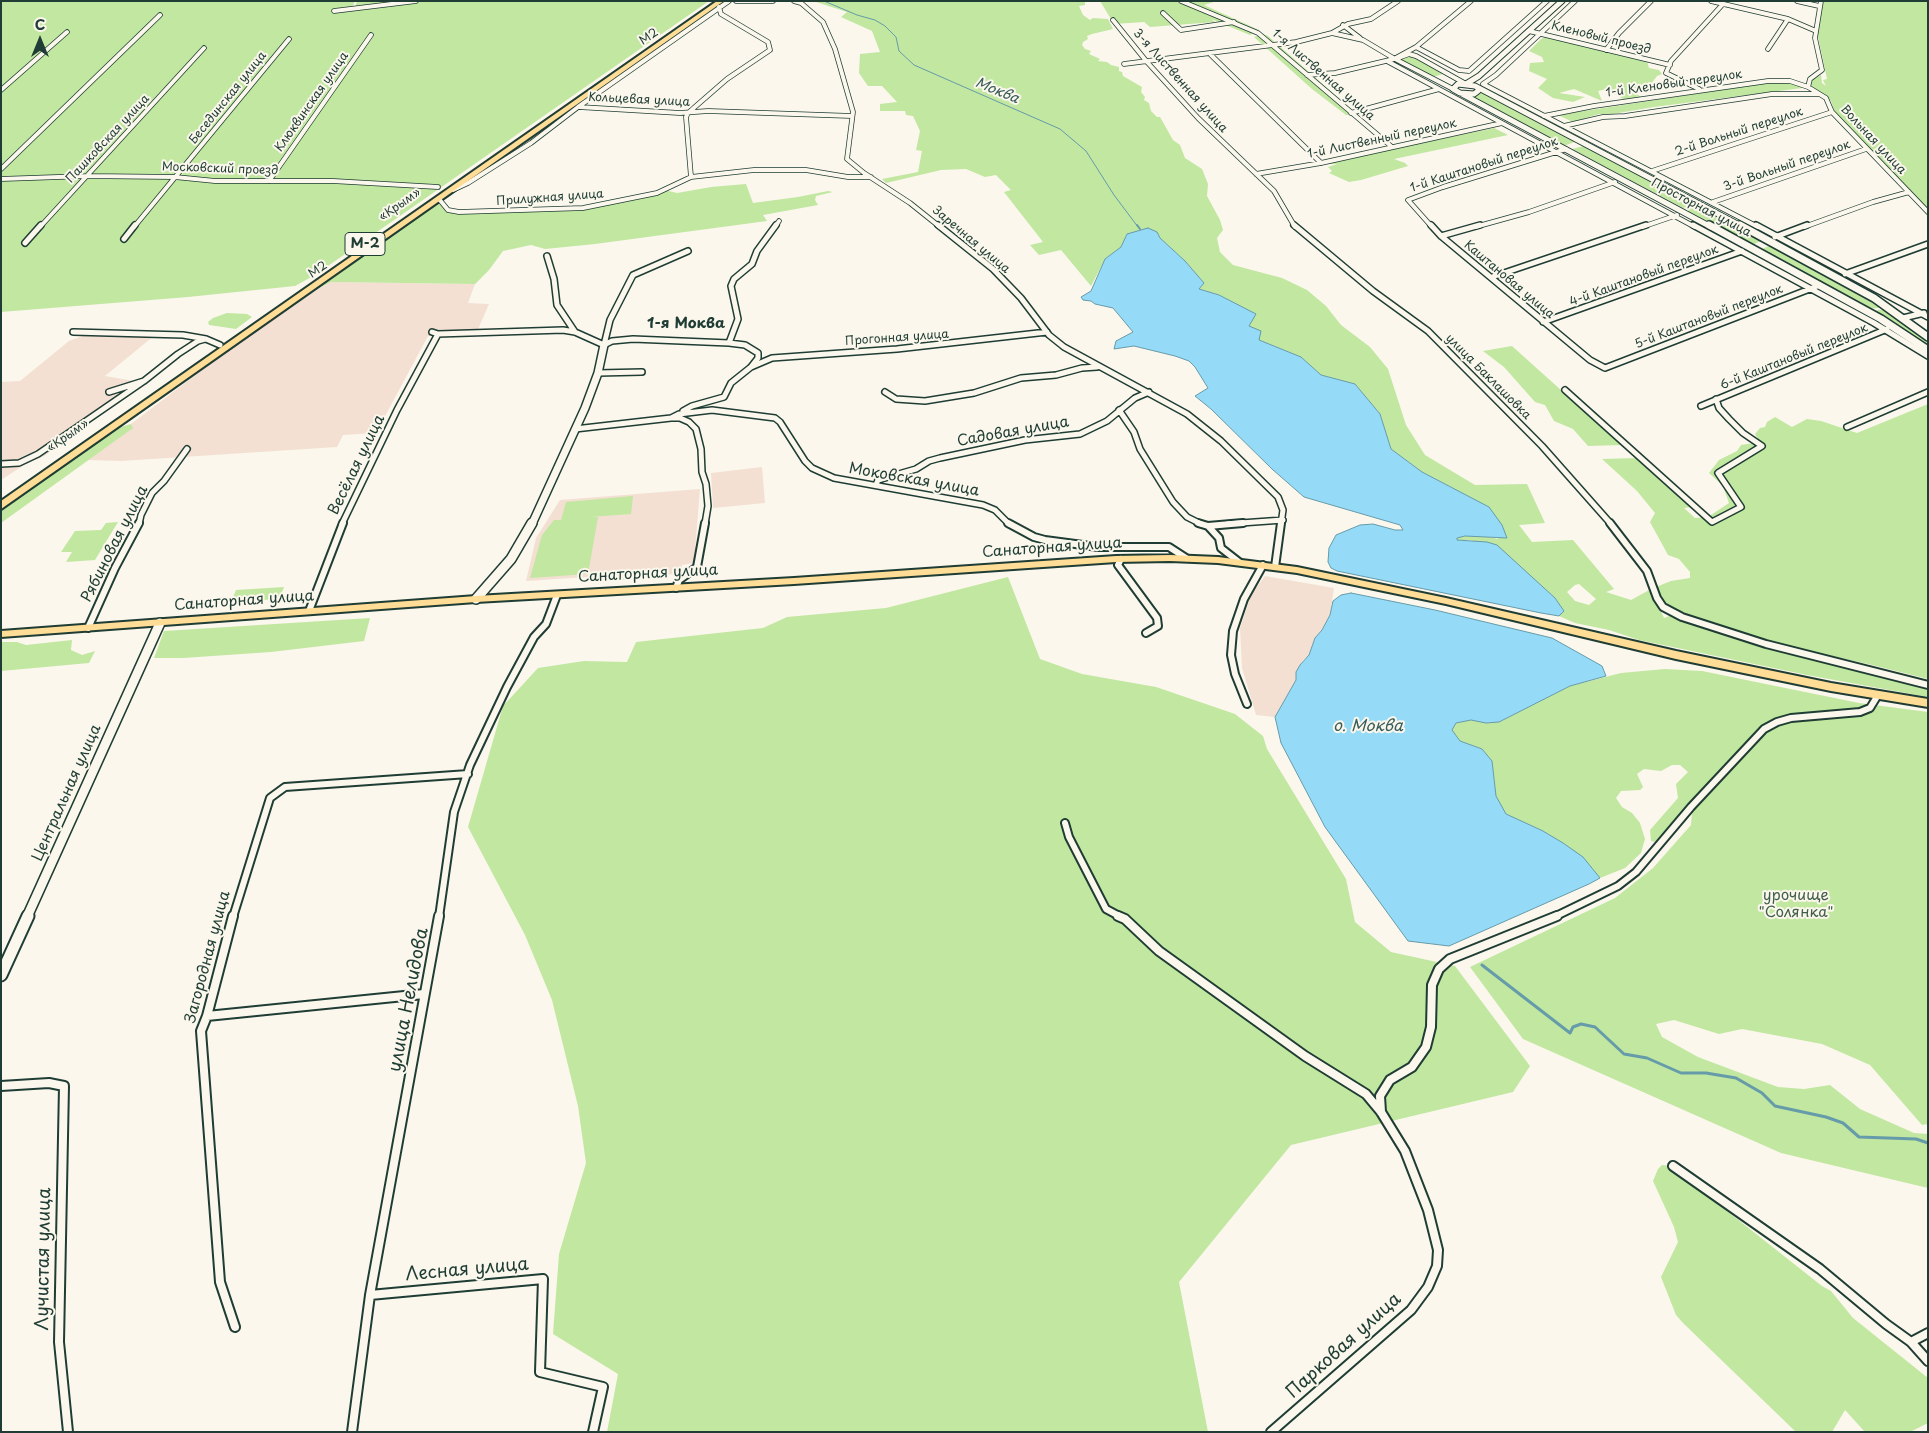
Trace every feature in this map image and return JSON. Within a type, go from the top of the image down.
[{"type":"highway","name":"М2","points":[[1,506],[246,336],[718,3]]},
{"type":"highway","name":"«Крым»","points":[[1,498],[718,3]]},
{"type":"main road","points":[[1466,84],[1474,80],[1562,1]]},
{"type":"main road","points":[[1460,93],[1474,94],[1478,92],[1472,82],[1474,80]]},
{"type":"main road","points":[[1450,87],[1466,84],[1476,87]]},
{"type":"main road","name":"Просторная улица","points":[[1450,87],[1894,326],[1928,350]]},
{"type":"main road","name":"Просторная улица","points":[[1476,87],[1772,238],[1874,298],[1928,337]]},
{"type":"main road","points":[[1566,149],[1584,143]]},
{"type":"main road","points":[[1752,248],[1772,238]]},
{"type":"main road","points":[[476,600],[528,535],[598,373],[604,345]]},
{"type":"main road","name":"Санаторная улица","points":[[1,634],[309,611],[1121,558],[1186,558],[1239,562],[1297,570],[1446,600],[1606,638],[1802,681],[1928,703]]},
{"type":"main road","name":"Центральная улица","points":[[1,975],[160,623]]},
{"type":"street","points":[[353,9],[356,1]]},
{"type":"street","points":[[334,11],[416,1]]},
{"type":"street","name":"Кольцевая улица","points":[[578,107],[718,3],[729,1]]},
{"type":"street","points":[[736,1],[772,1]]},
{"type":"street","name":"Заречная улица","points":[[794,1],[804,5],[828,30],[852,112],[847,159],[910,203],[994,269],[1021,298],[1047,332],[1064,347],[1187,414],[1228,448],[1278,497],[1284,510],[1274,567]]},
{"type":"street","name":"1-я Лиственная улица","points":[[1182,1],[1258,33],[1392,148]]},
{"type":"street","points":[[1124,64],[1210,55],[1272,44],[1296,42],[1332,33],[1343,25],[1371,19],[1398,1]]},
{"type":"street","points":[[1396,59],[1416,47],[1471,1]]},
{"type":"street","points":[[1416,47],[1459,70],[1469,71],[1547,1]]},
{"type":"street","points":[[1483,84],[1496,75],[1575,1]]},
{"type":"street","points":[[1606,50],[1619,33],[1651,1]]},
{"type":"street","points":[[1711,1],[1788,19],[1816,31]]},
{"type":"street","points":[[1737,7],[1742,1]]},
{"type":"street","points":[[1796,1],[1819,6]]},
{"type":"street","points":[[1808,87],[1810,80],[1822,70],[1815,38],[1820,18],[1819,6],[1821,1]]},
{"type":"street","points":[[690,177],[686,117],[688,113],[727,79],[770,50],[768,42],[764,38],[722,14],[718,3]]},
{"type":"street","points":[[1700,90],[1666,74],[1670,65],[1701,26],[1722,4]]},
{"type":"street","points":[[1164,13],[1181,30],[1234,22]]},
{"type":"street","points":[[1,169],[160,15]]},
{"type":"street","points":[[1768,49],[1788,19]]},
{"type":"street","name":"3-я Лиственная улица","points":[[1113,20],[1147,62],[1198,118],[1270,187]]},
{"type":"street","points":[[1343,25],[1363,40],[1450,87]]},
{"type":"street","name":"Кленовый проезд","points":[[1529,31],[1670,65]]},
{"type":"street","points":[[1,90],[67,32]]},
{"type":"street","points":[[1332,33],[1363,40]]},
{"type":"street","name":"Клюквинская улица","points":[[269,181],[371,35]]},
{"type":"street","name":"Бесединская улица","points":[[124,239],[289,39]]},
{"type":"street","name":"Пашковская улица","points":[[26,243],[204,48]]},
{"type":"street","points":[[1210,55],[1321,164]]},
{"type":"street","points":[[1307,75],[1335,73],[1402,56],[1416,56],[1466,84]]},
{"type":"street","points":[[1387,61],[1500,123],[1614,182],[1885,330],[1928,356]]},
{"type":"street","points":[[1474,80],[1713,202],[1772,238],[1928,316]]},
{"type":"street","name":"1-й Кленовый переулок","points":[[1544,116],[1594,106],[1776,80],[1790,81],[1808,87]]},
{"type":"street","points":[[1351,112],[1450,87]]},
{"type":"street","name":"Вольная улица","points":[[1808,87],[1829,102],[1832,112],[1928,212]]},
{"type":"street","points":[[1564,126],[1603,117],[1625,116],[1772,94],[1820,94]]},
{"type":"street","points":[[452,190],[468,183],[531,143],[578,107]]},
{"type":"street","name":"Кольцевая улица","points":[[578,107],[688,113],[760,112],[852,116]]},
{"type":"street","name":"2-й Вольный переулок","points":[[1652,171],[1832,112]]},
{"type":"street","name":"1-й Лиственный переулок","points":[[1256,174],[1321,164],[1512,120]]},
{"type":"street","points":[[1584,143],[1593,140]]},
{"type":"street","name":"1-й Каштановый переулок","points":[[1408,200],[1443,187],[1566,149]]},
{"type":"street","name":"3-й Вольный переулок","points":[[1713,202],[1866,149]]},
{"type":"street","name":"Прилужная улица","points":[[439,199],[448,210],[458,212],[583,208],[657,193],[690,177],[754,170],[806,170],[848,177],[871,177]]},
{"type":"street","name":"Московский проезд","points":[[1,179],[87,176],[176,177],[215,182],[333,181],[438,187]]},
{"type":"street","points":[[1441,236],[1529,212],[1624,179]]},
{"type":"street","name":"улица Баклашовка","points":[[1270,187],[1296,229],[1373,291],[1428,331],[1542,446],[1606,519],[1647,571],[1663,607],[1682,617],[1766,644],[1863,667],[1928,685]]},
{"type":"street","points":[[1772,238],[1864,205],[1909,192]]},
{"type":"street","name":"Каштановая улица","points":[[1408,200],[1441,236],[1590,360],[1605,368]]},
{"type":"street","points":[[1492,278],[1685,212]]},
{"type":"street","points":[[728,342],[738,319],[732,297],[734,278],[752,264],[757,251],[779,221]]},
{"type":"street","points":[[1845,274],[1928,244]]},
{"type":"street","name":"4-й Каштановый переулок","points":[[1544,322],[1752,248]]},
{"type":"street","points":[[604,345],[610,320],[633,275],[688,252]]},
{"type":"street","points":[[547,256],[554,278],[557,305],[575,332]]},
{"type":"street","name":"5-й Каштановый переулок","points":[[1605,368],[1820,286]]},
{"type":"street","points":[[1903,318],[1925,313]]},
{"type":"street","name":"6-й Каштановый переулок","points":[[1702,406],[1894,326]]},
{"type":"street","points":[[73,332],[183,336],[206,339],[220,345]]},
{"type":"street","points":[[432,332],[438,334],[575,332],[604,345]]},
{"type":"street","name":"Прогонная улица","points":[[671,418],[692,406],[724,397],[731,383],[751,367],[772,358],[897,350],[1047,332]]},
{"type":"street","name":"Весёлая улица","points":[[309,611],[340,529],[397,410],[438,334]]},
{"type":"street","points":[[1,464],[20,463],[38,454],[144,381],[178,354],[198,341],[206,339]]},
{"type":"street","points":[[604,345],[612,341],[633,339],[728,342],[745,345],[758,353],[758,358],[751,367]]},
{"type":"street","points":[[885,392],[896,399],[925,401],[974,394],[1021,378],[1056,375],[1082,368],[1099,366]]},
{"type":"street","points":[[598,373],[642,372]]},
{"type":"street","points":[[109,392],[144,381]]},
{"type":"street","points":[[1566,390],[1712,522],[1741,506],[1718,473],[1762,446],[1743,433],[1719,408],[1716,400]]},
{"type":"street","name":"Садовая улица","points":[[876,485],[878,480],[916,470],[929,461],[940,458],[1026,440],[1080,434],[1107,421],[1135,398],[1149,392]]},
{"type":"street","points":[[1847,427],[1928,392]]},
{"type":"street","name":"Моковская улица","points":[[679,414],[712,410],[753,417],[770,417],[780,422],[805,461],[812,468],[834,478],[983,505],[995,510],[1011,526],[1045,540],[1098,547],[1169,547],[1186,558]]},
{"type":"street","points":[[1119,410],[1134,432],[1140,449],[1173,502],[1187,516],[1199,524],[1208,526],[1283,520]]},
{"type":"street","points":[[575,429],[671,418],[680,418],[689,422],[696,429],[701,449],[702,472],[706,484],[708,506],[697,567],[679,580],[676,588]]},
{"type":"street","name":"Рябиновая улица","points":[[88,628],[115,568],[138,527],[141,515],[152,493],[164,481],[187,449]]},
{"type":"street","points":[[1208,526],[1218,538],[1221,548],[1239,562]]},
{"type":"street","points":[[1121,558],[1118,566],[1157,618],[1158,626],[1146,633]]},
{"type":"street","points":[[1247,704],[1235,674],[1232,655],[1233,631],[1244,599],[1263,565]]},
{"type":"street","name":"улица Нелидова","points":[[352,1432],[370,1295],[441,907],[454,812],[468,774],[507,686],[534,636],[546,624],[557,595]]},
{"type":"street","points":[[1382,1112],[1380,1096],[1390,1080],[1412,1067],[1426,1047],[1431,1027],[1432,984],[1439,969],[1450,959],[1556,916],[1618,886],[1636,872],[1691,807],[1764,729],[1777,722],[1791,718],[1860,712],[1870,708],[1878,695]]},
{"type":"street","name":"Загородная улица","points":[[235,1327],[220,1282],[201,1031],[207,1016],[234,913],[270,798],[285,787],[468,774]]},
{"type":"street","name":"Парковая улица","points":[[1066,823],[1069,837],[1106,909],[1125,919],[1159,951],[1305,1056],[1366,1094],[1382,1112],[1405,1151],[1428,1210],[1438,1250],[1438,1266],[1428,1287],[1411,1310],[1271,1432]]},
{"type":"street","points":[[207,1016],[424,994]]},
{"type":"street","name":"Лучистая улица","points":[[1,1086],[49,1083],[64,1086],[59,1342],[68,1432]]},
{"type":"street","points":[[1674,1166],[1820,1269],[1886,1324],[1911,1342],[1928,1361]]},
{"type":"street","name":"Лесная улица","points":[[370,1295],[543,1279],[540,1372],[603,1387],[593,1432]]},
{"type":"street","points":[[1911,1342],[1928,1333]]},
{"type":"shaded area","points":[[331,282],[475,284],[468,303],[489,304],[476,334],[428,336],[376,433],[343,435],[337,447],[121,461],[88,460],[132,428],[131,424],[293,301]]},
{"type":"shaded area","points":[[90,333],[155,335],[105,376],[146,383],[44,456],[24,465],[1,480],[1,382],[20,381],[69,341]]},
{"type":"shaded area","points":[[762,467],[765,503],[713,508],[711,473]]},
{"type":"shaded area","points":[[700,489],[694,563],[682,565],[682,573],[623,580],[617,575],[526,581],[536,538],[560,500]]},
{"type":"shaded area","points":[[1265,576],[1334,588],[1330,615],[1315,638],[1309,655],[1304,659],[1296,672],[1296,680],[1275,717],[1256,715],[1242,668],[1240,628],[1251,595]]},
{"type":"green space","points":[[1,1],[355,1],[352,8],[355,8],[357,1],[413,1],[364,8],[420,1],[709,1],[315,275],[295,286],[188,297],[1,312]]},
{"type":"green space","points":[[813,1],[1085,1],[1085,5],[1079,6],[1083,15],[1090,20],[1093,18],[1108,19],[1113,29],[1087,36],[1088,39],[1082,45],[1085,49],[1091,51],[1089,54],[1100,59],[1098,61],[1107,62],[1119,67],[1119,71],[1122,72],[1123,76],[1142,87],[1141,92],[1145,97],[1144,100],[1149,103],[1151,111],[1157,117],[1160,117],[1173,140],[1180,145],[1185,158],[1202,169],[1208,184],[1207,196],[1220,220],[1223,230],[1217,238],[1220,252],[1233,265],[1282,278],[1307,290],[1326,306],[1341,325],[1370,347],[1388,369],[1406,425],[1425,455],[1475,485],[1527,484],[1545,523],[1519,525],[1532,542],[1573,540],[1614,589],[1606,592],[1631,600],[1651,589],[1664,618],[1672,615],[1699,625],[1928,687],[1928,697],[1807,675],[1639,640],[1609,630],[1575,623],[1559,616],[1564,611],[1555,598],[1538,584],[1471,540],[1457,540],[1456,538],[1465,536],[1481,535],[1498,539],[1489,507],[1422,472],[1391,449],[1380,414],[1355,384],[1321,375],[1301,357],[1259,340],[1249,326],[1255,314],[1219,295],[1199,289],[1204,283],[1185,261],[1160,238],[1127,234],[1121,247],[1105,259],[1091,286],[1061,250],[1039,255],[1030,245],[1043,242],[1004,192],[1011,190],[996,175],[985,177],[966,169],[941,170],[886,183],[882,179],[918,172],[922,151],[916,150],[920,131],[913,116],[906,115],[905,111],[880,111],[880,104],[897,102],[882,86],[868,86],[859,73],[860,54],[880,52],[872,31],[841,17],[847,12]],"holes":[[[1579,584],[1596,599],[1589,605],[1575,601],[1567,592]]]},
{"type":"green space","points":[[1100,1],[1217,1],[1204,5],[1259,30],[1250,35],[1211,19],[1215,22],[1150,27],[1144,22],[1114,24]]},
{"type":"green space","points":[[1820,1],[1928,1],[1928,217],[1905,187],[1835,113],[1831,101],[1810,87],[1612,114],[1599,114],[1573,122],[1558,115],[1773,82],[1802,85],[1821,75],[1822,83],[1826,86],[1823,80],[1827,79],[1817,32]]},
{"type":"green space","points":[[1263,34],[1268,36],[1358,115],[1346,115],[1312,89],[1254,37]]},
{"type":"green space","points":[[1546,37],[1647,61],[1649,68],[1659,70],[1662,74],[1657,76],[1651,84],[1641,88],[1629,88],[1641,97],[1625,100],[1607,89],[1598,91],[1602,101],[1574,89],[1559,93],[1585,97],[1573,102],[1553,98],[1538,88],[1547,79],[1529,71],[1530,63],[1544,62],[1542,57],[1529,51],[1541,39]]},
{"type":"green space","points":[[1410,56],[1446,73],[1433,77],[1400,60]]},
{"type":"green space","points":[[1481,92],[1577,141],[1564,146],[1468,96],[1477,95]]},
{"type":"green space","points":[[1494,128],[1508,135],[1394,159],[1408,166],[1361,180],[1349,182],[1329,173],[1332,171],[1328,167],[1337,164],[1323,164],[1320,161],[1383,148],[1398,148]]},
{"type":"green space","points":[[1584,146],[1697,203],[1683,208],[1572,149]]},
{"type":"green space","points":[[746,184],[753,203],[828,191],[833,192],[816,196],[815,200],[818,205],[763,215],[767,221],[595,244],[545,249],[531,245],[503,251],[489,270],[475,284],[331,282],[293,301],[437,200],[445,209],[459,214],[583,208],[665,190],[677,193],[711,187]]},
{"type":"green space","points":[[1698,204],[1763,240],[1754,244],[1748,243],[1684,209]]},
{"type":"green space","points":[[1773,244],[1885,307],[1869,309],[1760,250]]},
{"type":"green space","points":[[1887,309],[1928,341],[1928,346],[1872,311]]},
{"type":"green space","points":[[227,313],[247,314],[252,317],[236,329],[209,325],[208,322],[213,318]]},
{"type":"green space","points":[[1512,346],[1622,445],[1588,446],[1573,429],[1554,421],[1545,405],[1535,402],[1504,367],[1483,351]]},
{"type":"green space","points":[[1928,404],[1928,679],[1769,642],[1679,613],[1670,608],[1664,603],[1656,587],[1671,581],[1690,578],[1690,572],[1679,559],[1668,555],[1650,522],[1655,513],[1637,491],[1602,459],[1637,458],[1692,507],[1684,508],[1695,518],[1708,517],[1729,503],[1723,486],[1709,473],[1719,460],[1737,451],[1741,445],[1760,442],[1755,434],[1775,417],[1792,427],[1807,419],[1821,421],[1857,433]]},
{"type":"green space","points":[[131,424],[133,428],[1,523],[1,509],[114,429]]},
{"type":"green space","points":[[633,496],[631,514],[590,517],[598,517],[588,574],[530,578],[542,535],[554,520],[561,520],[566,502]]},
{"type":"green space","points":[[118,522],[95,560],[66,562],[72,552],[61,552],[75,531],[101,530],[106,523]]},
{"type":"green space","points":[[1008,577],[1040,659],[1082,674],[1156,687],[1235,714],[1263,736],[1267,749],[1346,879],[1355,922],[1391,952],[1455,966],[1530,1066],[1513,1092],[1291,1145],[1179,1282],[1208,1432],[607,1432],[618,1374],[553,1334],[559,1254],[586,1163],[578,1106],[552,1000],[525,935],[468,827],[503,706],[538,668],[584,661],[627,662],[636,642],[763,628],[787,617],[886,608]]},
{"type":"green space","points":[[284,587],[279,599],[231,602],[236,590]]},
{"type":"green space","points":[[370,618],[364,641],[271,652],[154,658],[164,631]]},
{"type":"green space","points":[[72,640],[71,650],[82,655],[95,651],[89,663],[1,671],[1,642],[17,642],[26,645]]},
{"type":"green space","name":"урочище \"Солянка\"","points":[[1665,669],[1702,671],[1859,703],[1928,712],[1928,1124],[1922,1125],[1870,1065],[1822,1044],[1742,1029],[1719,1034],[1674,1020],[1656,1024],[1662,1037],[1698,1057],[1778,1087],[1804,1089],[1830,1085],[1860,1109],[1914,1133],[1928,1134],[1928,1188],[1781,1153],[1523,1039],[1470,967],[1615,898],[1653,868],[1691,825],[1693,799],[1655,842],[1651,841],[1650,830],[1678,798],[1676,784],[1688,772],[1680,765],[1672,765],[1661,771],[1644,769],[1637,774],[1643,787],[1640,790],[1621,791],[1616,798],[1622,807],[1632,813],[1640,823],[1645,839],[1641,853],[1625,868],[1600,878],[1583,858],[1563,843],[1543,831],[1505,814],[1496,796],[1492,761],[1482,749],[1460,741],[1452,730],[1456,723],[1471,720],[1486,723],[1499,722],[1570,686],[1621,673]]},
{"type":"green space","points":[[1662,1165],[1670,1166],[1822,1286],[1831,1291],[1853,1318],[1928,1378],[1928,1423],[1910,1432],[1865,1432],[1845,1410],[1832,1432],[1796,1432],[1683,1323],[1676,1315],[1661,1277],[1678,1242],[1674,1227],[1653,1181],[1658,1169]]},
{"type":"water","points":[[1148,228],[1157,232],[1160,238],[1185,261],[1204,283],[1199,289],[1219,295],[1256,314],[1249,326],[1261,331],[1259,340],[1301,357],[1321,375],[1355,384],[1380,414],[1391,449],[1422,472],[1489,507],[1502,525],[1507,538],[1465,536],[1457,538],[1457,540],[1487,542],[1497,545],[1555,598],[1564,611],[1559,616],[1541,613],[1337,571],[1331,568],[1328,562],[1329,548],[1336,535],[1360,525],[1373,524],[1395,530],[1403,530],[1400,525],[1304,497],[1195,396],[1208,388],[1189,361],[1134,346],[1114,349],[1116,341],[1133,332],[1113,308],[1083,300],[1081,297],[1091,291],[1105,259],[1121,247],[1127,234]]},
{"type":"water","name":"о. Моква","points":[[1351,593],[1435,610],[1552,638],[1602,666],[1606,676],[1570,686],[1499,722],[1486,723],[1471,720],[1456,723],[1452,730],[1460,741],[1482,749],[1492,761],[1496,796],[1506,814],[1543,831],[1563,843],[1583,857],[1600,878],[1449,946],[1408,941],[1325,827],[1281,743],[1275,717],[1296,680],[1296,672],[1309,655],[1315,638],[1330,615],[1333,601],[1341,595]]},
{"type":"waterway","name":"Моква","points":[[824,1],[857,15],[875,20],[885,26],[896,37],[899,51],[914,65],[1060,129],[1086,151],[1114,195],[1138,227]]},
{"type":"waterway","name":"Моква","points":[[1137,225],[1140,229]]},
{"type":"waterway","points":[[1482,965],[1570,1033],[1573,1027],[1581,1024],[1595,1027],[1624,1054],[1647,1058],[1681,1073],[1706,1073],[1736,1078],[1762,1093],[1775,1106],[1826,1117],[1843,1123],[1859,1137],[1916,1139],[1928,1143]]},
{"type":"district","name":"1-я Моква","points":[[686,324]]}]
